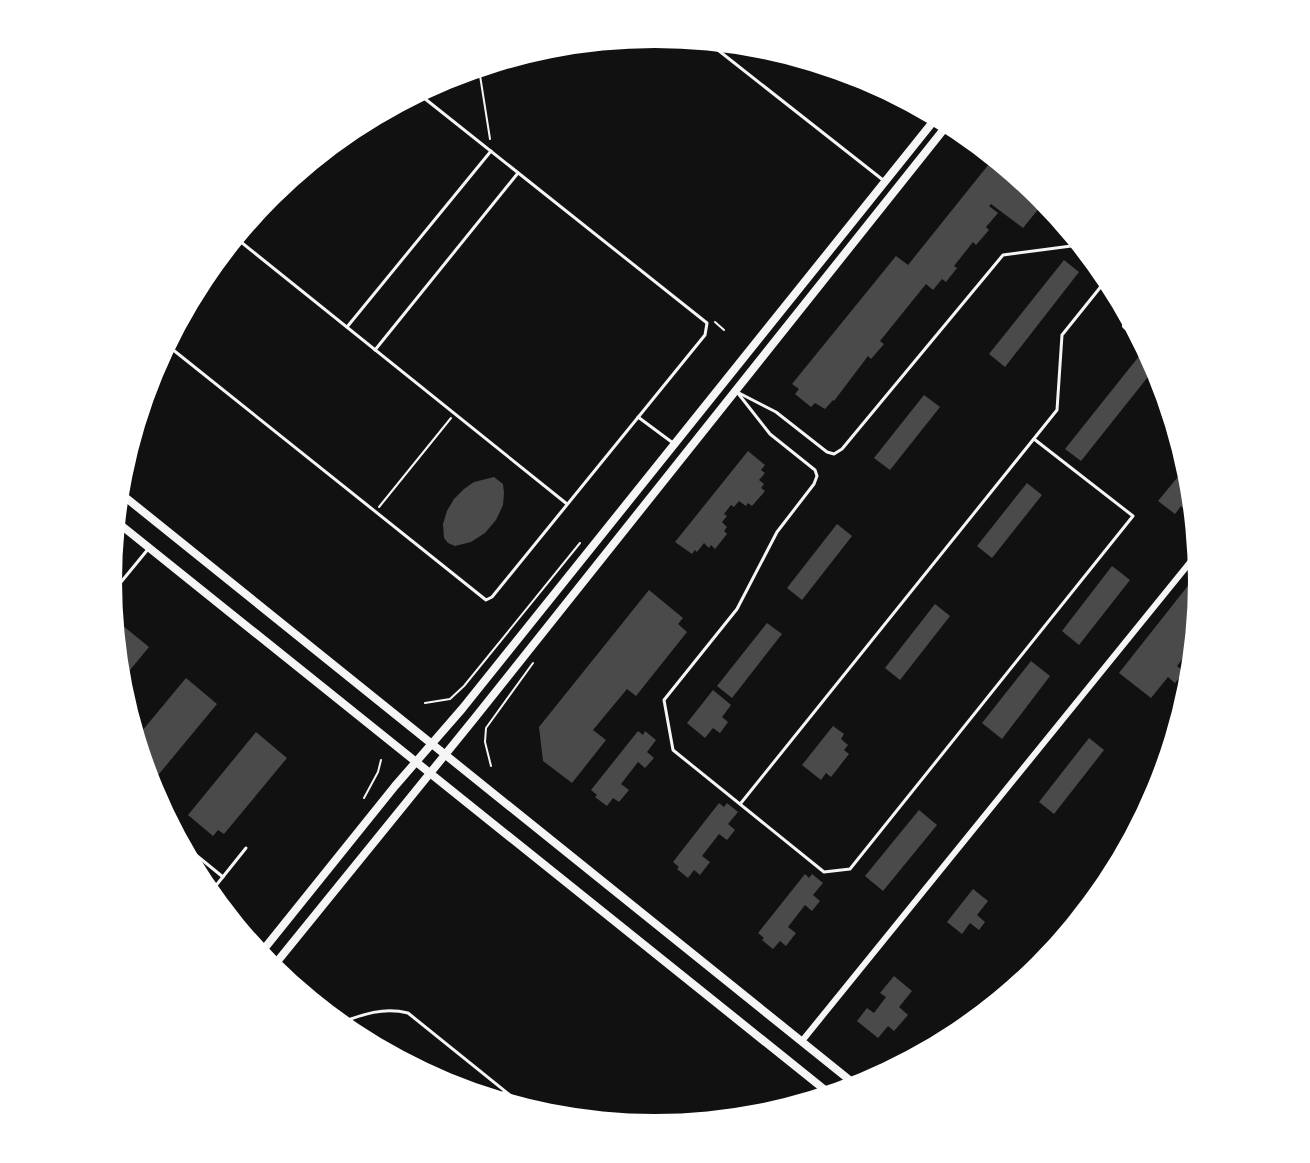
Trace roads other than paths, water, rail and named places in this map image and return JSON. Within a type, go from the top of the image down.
[{"type":"main road","points":[[266,946],[395,786],[433,743],[931,125]]},
{"type":"main road","points":[[279,960],[446,755],[942,132]]},
{"type":"main road","points":[[128,499],[848,1078]]},
{"type":"main road","points":[[125,528],[823,1088]]},
{"type":"street","points":[[802,1041],[1188,565]]},
{"type":"lane","points":[[721,53],[885,181]]},
{"type":"lane","points":[[175,351],[486,600],[492,597],[705,335],[707,323],[426,100]]},
{"type":"lane","points":[[347,327],[491,151]]},
{"type":"lane","points":[[375,350],[518,173]]},
{"type":"lane","points":[[243,244],[567,504]]},
{"type":"lane","points":[[736,391],[776,412],[827,452],[834,454],[842,449],[1003,255],[1069,246]]},
{"type":"lane","points":[[741,803],[1058,410],[1062,335],[1100,287]]},
{"type":"lane","points":[[736,391],[770,434],[815,470],[817,476],[814,484],[777,532],[737,609],[664,700],[673,750],[824,872],[850,868],[1133,516],[1034,439]]},
{"type":"lane","points":[[638,417],[674,444]]},
{"type":"lane","points":[[122,581],[149,548]]},
{"type":"lane","points":[[216,885],[246,848]]},
{"type":"lane","points":[[198,857],[223,877]]},
{"type":"lane","points":[[350,1019],[367,1013],[395,1010],[408,1012],[508,1094]]}]
